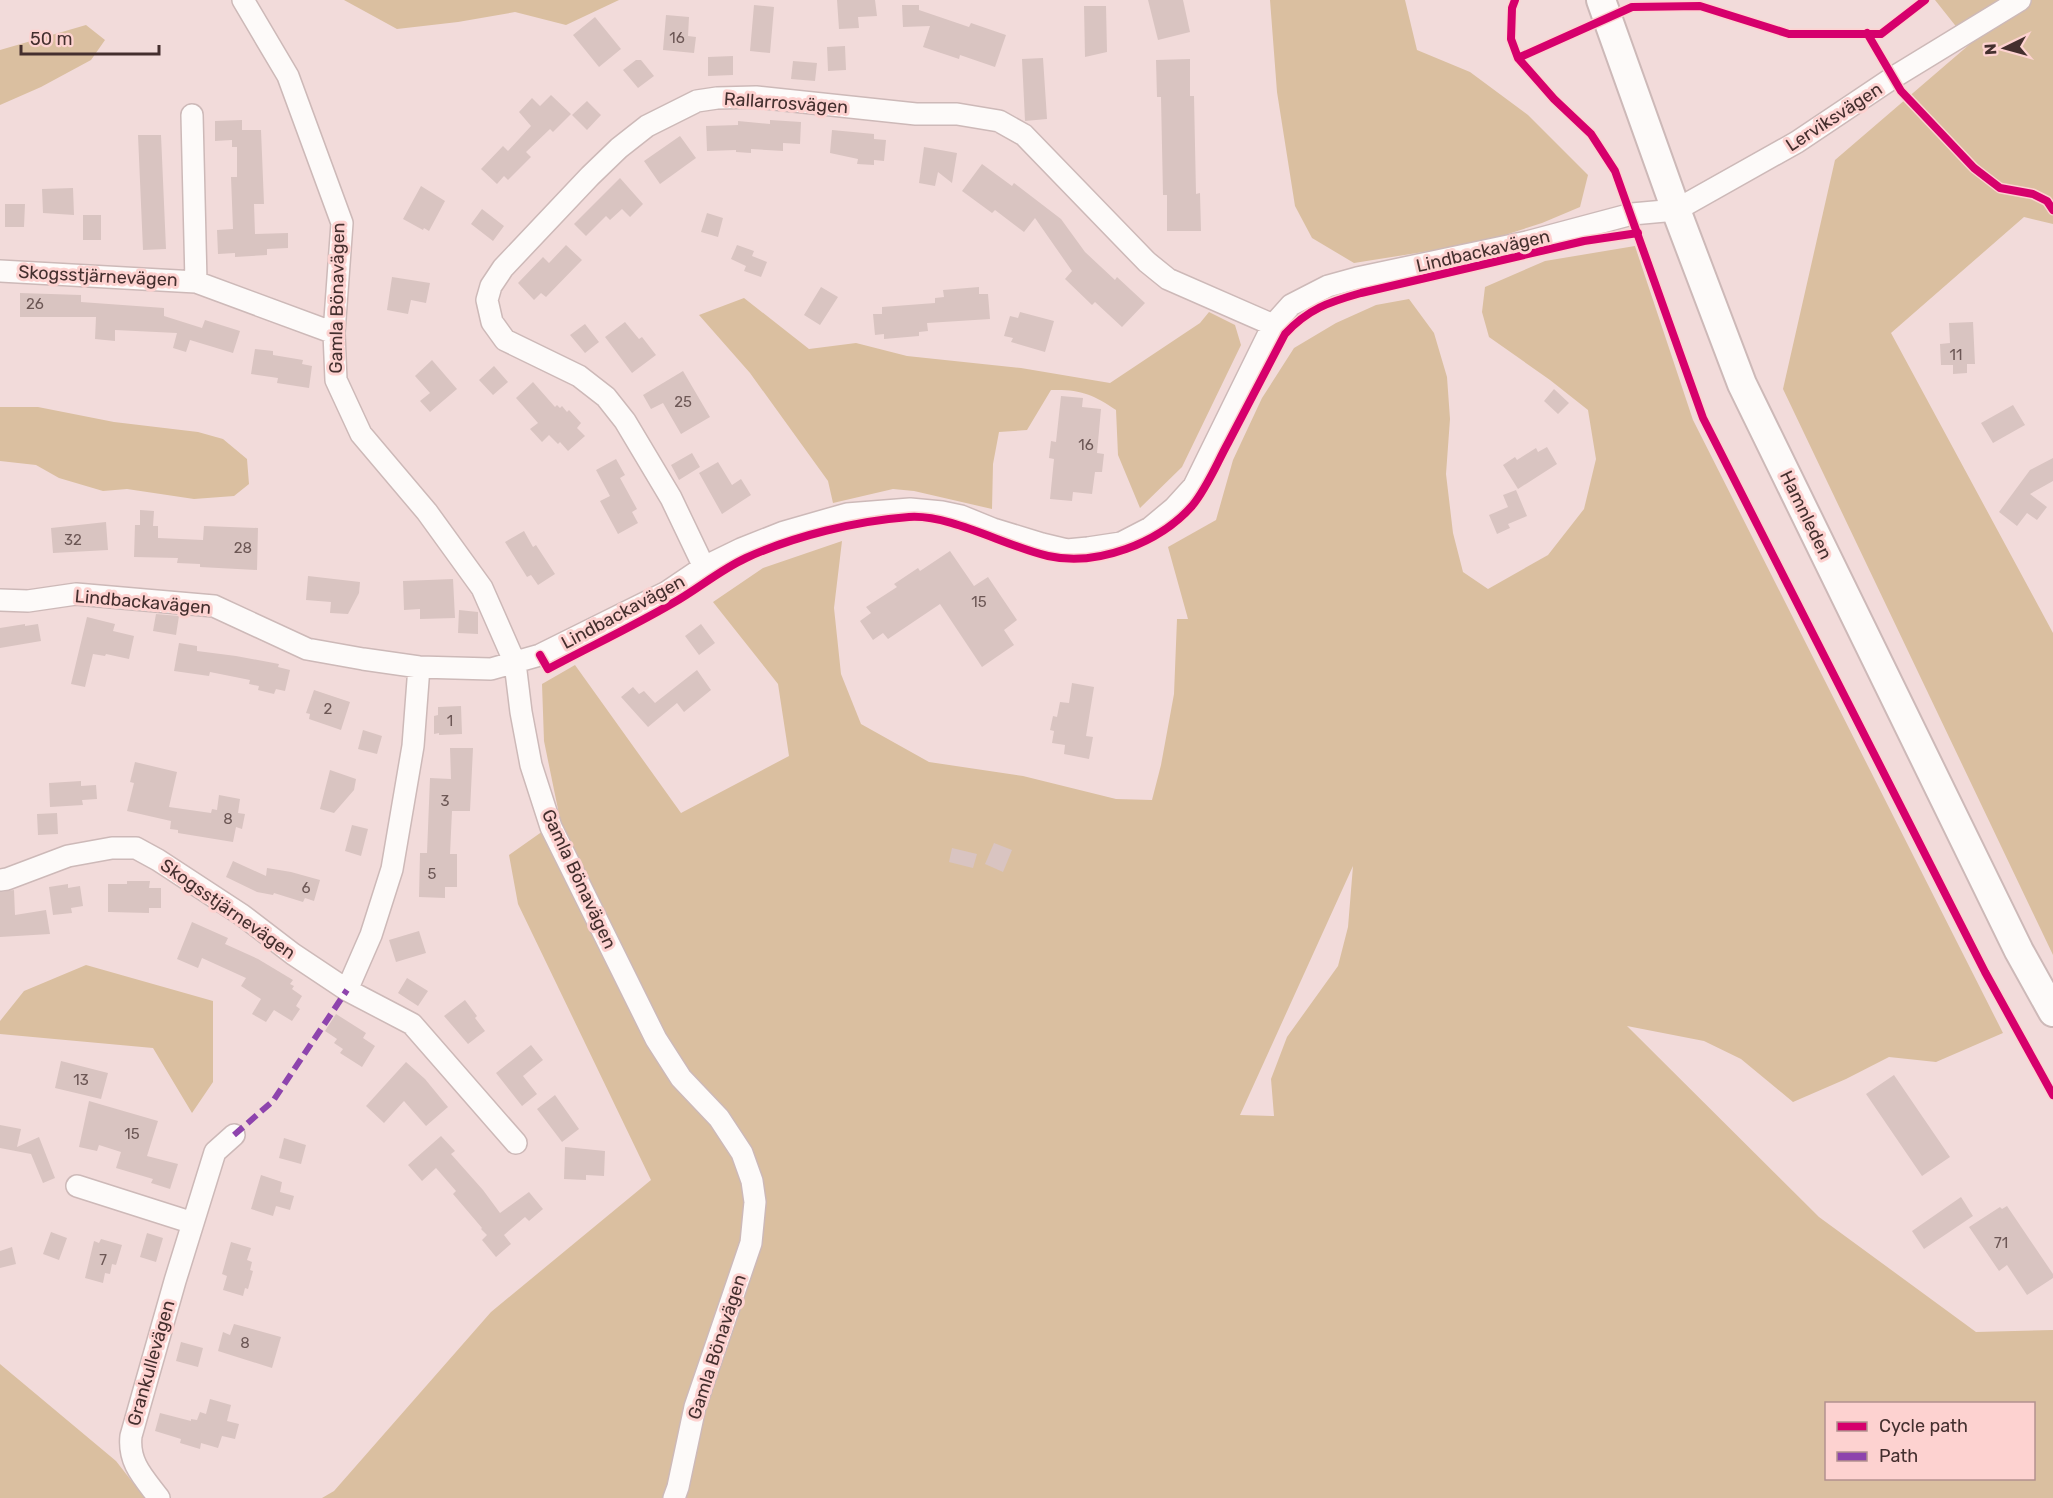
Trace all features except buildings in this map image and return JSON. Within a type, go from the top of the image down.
[{"type":"main road","name":"Hamnleden","points":[[1601,0],[1676,210],[1743,384],[2019,951],[2053,1012]]},
{"type":"street","name":"Gamla Bönavägen","points":[[243,0],[288,76],[342,223],[334,333],[336,380],[361,434],[427,512],[482,588],[515,663],[531,765],[551,827],[656,1039],[681,1078],[719,1118],[742,1153],[752,1181],[755,1202],[751,1243],[695,1407],[674,1498]]},
{"type":"street","name":"Lerviksvägen","points":[[1676,210],[1797,142],[1894,77],[2020,0]]},
{"type":"street","name":"Rallarrosvägen","points":[[704,567],[671,498],[625,421],[606,397],[579,376],[505,340],[492,322],[487,300],[491,286],[503,268],[590,176],[619,148],[647,126],[678,109],[697,101],[717,98],[756,98],[916,114],[957,114],[999,121],[1024,135],[1147,262],[1168,279],[1273,325]]},
{"type":"street","name":"Skogsstjärnevägen","points":[[192,115],[196,282]]},
{"type":"street","name":"Lindbackavägen","points":[[0,600],[28,601],[76,594],[214,606],[307,649],[419,667],[491,669],[540,655],[667,592],[704,567],[741,549],[784,532],[847,514],[910,509],[961,516],[993,529],[1067,550],[1121,543],[1150,528],[1194,486],[1273,325],[1291,305],[1338,283],[1527,242],[1632,214],[1676,210]]},
{"type":"street","name":"Skogsstjärnevägen","points":[[0,271],[196,282],[334,333]]},
{"type":"street","points":[[347,990],[371,935],[392,869],[413,746],[419,667]]},
{"type":"street","name":"Skogsstjärnevägen","points":[[0,880],[68,856],[112,848],[136,849],[196,884],[347,990],[412,1024],[516,1143]]},
{"type":"street","name":"Grankullevägen","points":[[159,1498],[135,1466],[129,1449],[131,1436],[215,1152],[234,1135]]},
{"type":"street","points":[[77,1186],[193,1222]]},
{"type":"shaded area","points":[[344,0],[619,0],[566,25],[515,12],[397,29]]},
{"type":"shaded area","points":[[1270,0],[1405,0],[1417,50],[1470,72],[1528,115],[1588,175],[1580,207],[1542,223],[1480,243],[1354,263],[1312,238],[1295,206],[1277,92]]},
{"type":"shaded area","points":[[1935,0],[2053,0],[2053,224],[2024,217],[1891,333],[2053,633],[2053,955],[1783,389],[1835,160],[1970,44]]},
{"type":"shaded area","points":[[86,25],[105,40],[91,60],[41,87],[0,105],[0,50]]},
{"type":"shaded area","points":[[1635,246],[1693,420],[2003,1033],[1936,1062],[1889,1057],[1793,1102],[1741,1059],[1704,1041],[1627,1026],[1819,1217],[1976,1332],[2053,1330],[2053,1498],[322,1498],[334,1491],[491,1312],[651,1180],[518,904],[509,855],[560,819],[544,741],[542,684],[575,665],[681,813],[789,756],[778,684],[713,602],[763,568],[842,541],[834,608],[841,674],[861,724],[929,762],[1023,776],[1116,799],[1152,800],[1174,694],[1177,619],[1188,619],[1168,547],[1216,520],[1233,460],[1262,398],[1294,348],[1336,323],[1376,305],[1409,299],[1434,333],[1447,377],[1450,419],[1446,474],[1453,533],[1463,572],[1488,589],[1548,555],[1584,509],[1596,459],[1588,410],[1489,337],[1482,312],[1485,287],[1545,261]],"holes":[[[1353,866],[1348,927],[1338,966],[1287,1037],[1271,1079],[1274,1116],[1240,1115]]]},
{"type":"shaded area","points":[[744,298],[809,349],[856,343],[907,356],[1021,368],[1110,383],[1200,323],[1209,312],[1235,325],[1241,345],[1182,467],[1140,508],[1118,455],[1116,410],[1085,394],[1061,390],[1051,390],[1027,430],[999,432],[993,464],[992,509],[914,491],[893,489],[833,503],[828,481],[750,373],[699,315]]},
{"type":"shaded area","points":[[0,407],[38,407],[114,422],[198,432],[223,439],[247,459],[249,484],[234,496],[194,499],[127,489],[103,491],[59,478],[36,465],[0,461]]},
{"type":"shaded area","points":[[86,965],[213,1001],[213,1082],[192,1113],[153,1048],[0,1034],[0,1021],[24,991]]},
{"type":"shaded area","points":[[0,1364],[116,1461],[145,1498],[0,1498]]},
{"type":"marked path","points":[[234,1135],[273,1101],[347,990]]},
{"type":"cycle path","points":[[1515,0],[1512,8],[1511,39],[1518,58],[1554,99],[1591,134],[1615,171],[1703,418],[1985,972],[2053,1095]]},
{"type":"cycle path","points":[[1518,58],[1632,7],[1700,6],[1789,34],[1881,34],[1925,0]]},
{"type":"cycle path","points":[[1867,33],[1901,91],[1974,168],[2000,188],[2033,194],[2047,201],[2053,210]]},
{"type":"cycle path","points":[[540,655],[548,669],[658,612],[746,558],[805,536],[868,522],[925,517],[960,526],[1032,552],[1067,559],[1106,555],[1126,549],[1162,531],[1192,506],[1207,483],[1285,334],[1311,312],[1329,303],[1361,293],[1584,241],[1638,233]]}]
